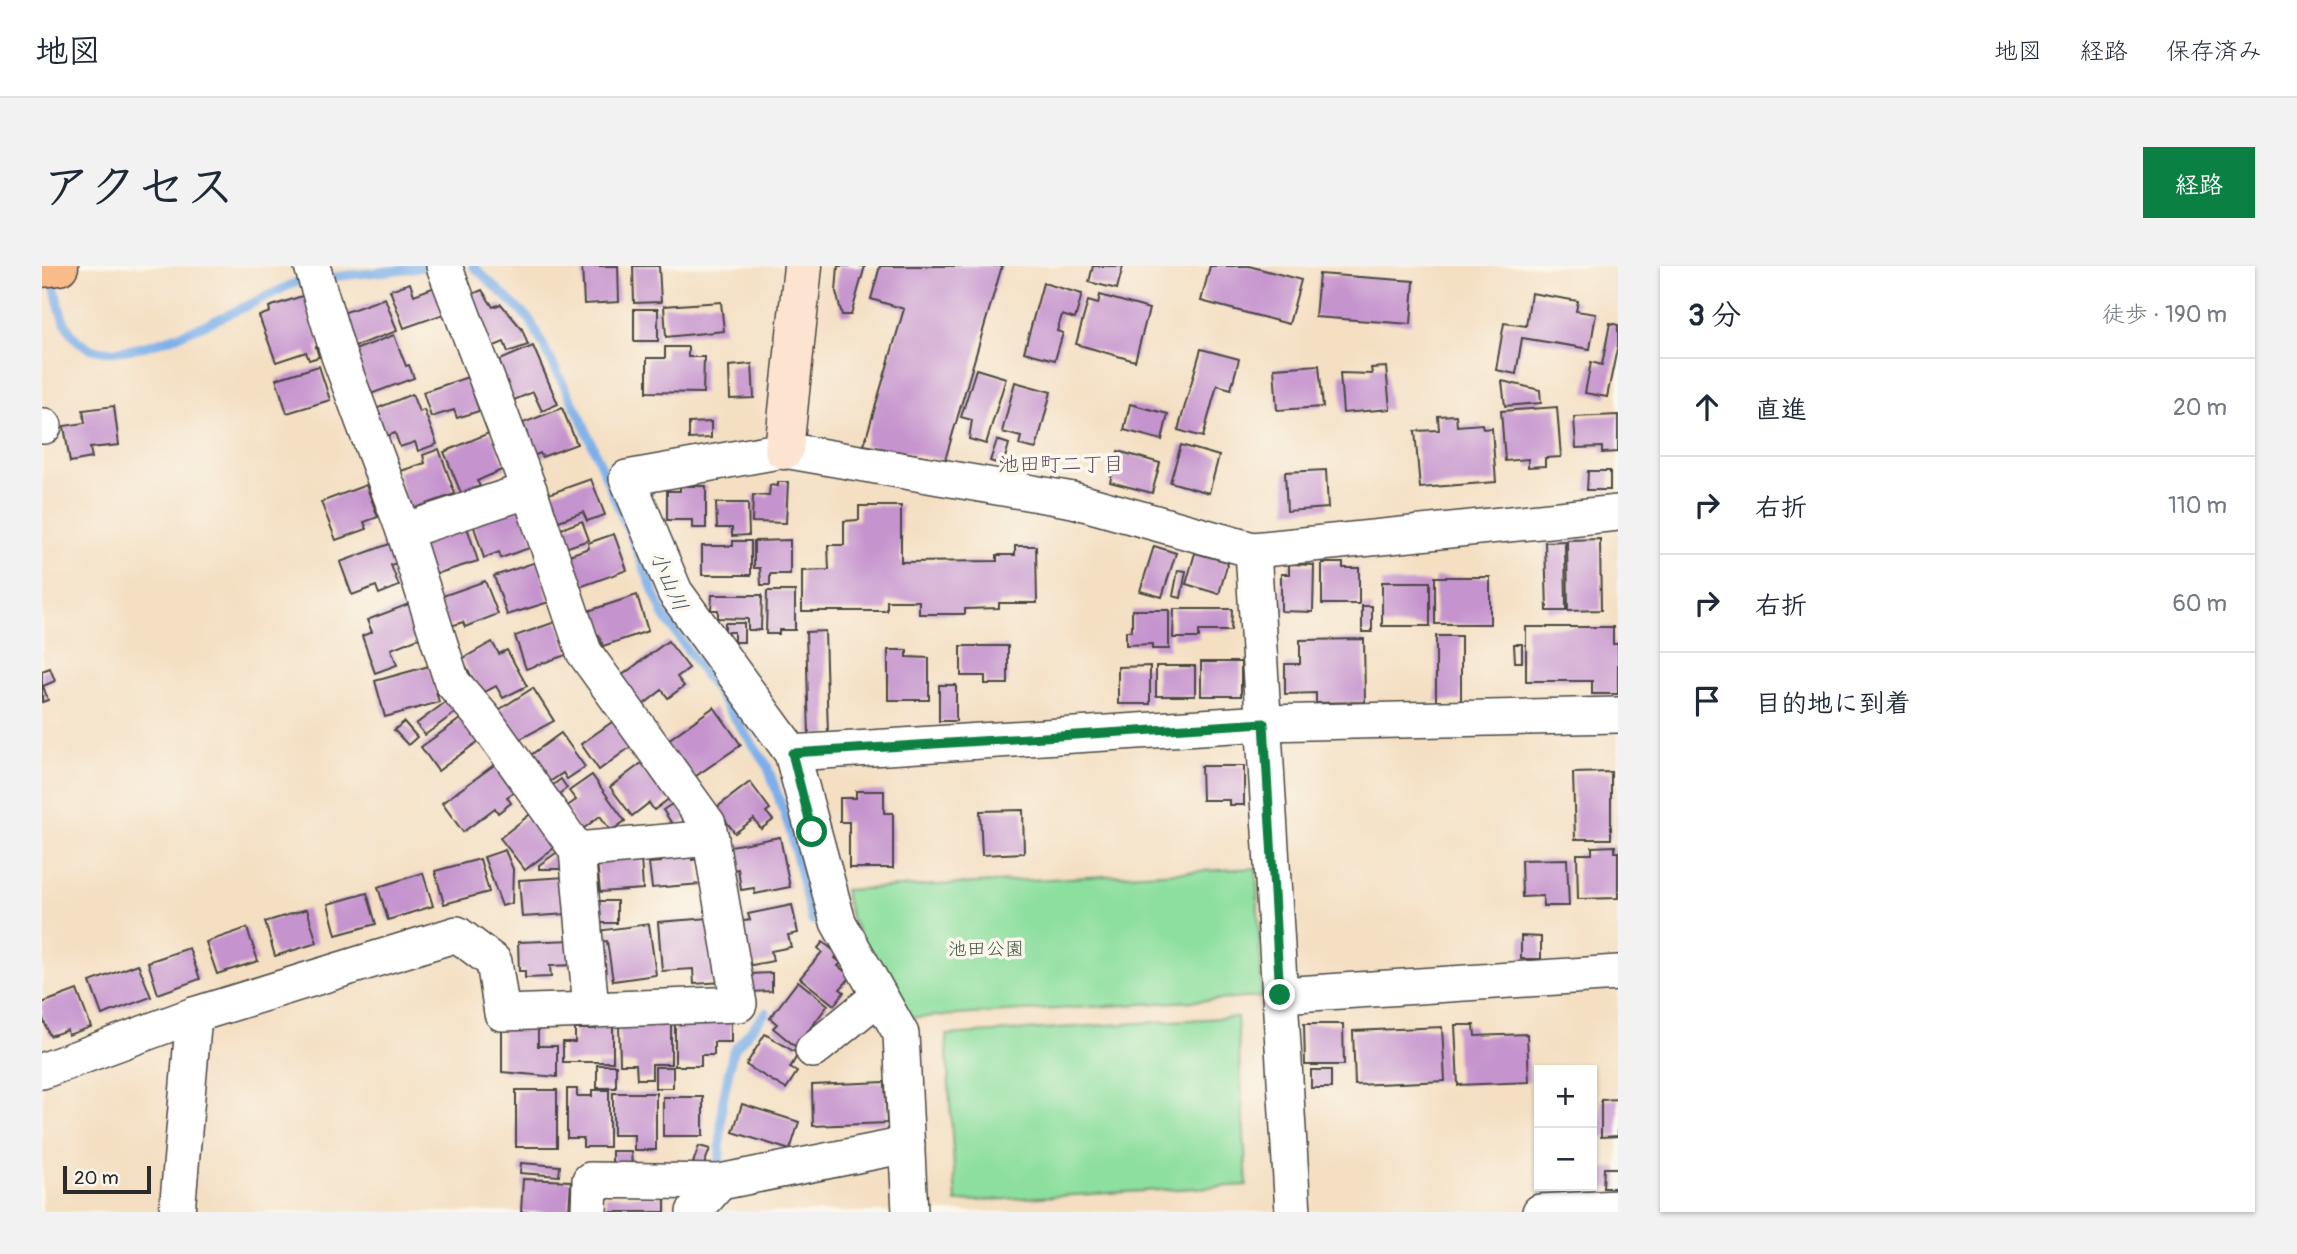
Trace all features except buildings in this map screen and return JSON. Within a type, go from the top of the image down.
[{"type":"highway","points":[[42,268],[60,266]]},
{"type":"street","points":[[42,1071],[194,1014],[457,934],[495,962],[502,1013],[739,1004],[708,824],[584,652],[528,490],[444,266]]},
{"type":"street","points":[[784,450],[803,266]]},
{"type":"street","points":[[316,280],[339,356],[404,531],[452,682],[484,719],[577,849],[591,1010]]},
{"type":"street","points":[[910,1212],[901,1034],[838,922],[792,753],[675,592],[627,478],[784,450],[1073,500],[1253,550],[1618,513]]},
{"type":"street","points":[[404,531],[528,490]]},
{"type":"street","points":[[1253,550],[1293,1212]]},
{"type":"street","points":[[792,753],[1264,723],[1618,715]]},
{"type":"street","points":[[577,849],[711,838]]},
{"type":"street","points":[[1280,995],[1618,972]]},
{"type":"street","points":[[813,1050],[879,996]]},
{"type":"street","points":[[177,1212],[194,1014]]},
{"type":"street","points":[[589,1212],[590,1181],[720,1182],[906,1145]]},
{"type":"street","points":[[694,1212],[720,1182]]},
{"type":"street","points":[[1540,1212],[1618,1208]]},
{"type":"green space","name":"池田公園","points":[[1256,868],[1262,997],[905,1018],[851,918],[844,890]]},
{"type":"green space","points":[[1237,1017],[1247,1185],[956,1202],[946,1035]]},
{"type":"waterway","name":"小山川","points":[[323,278],[433,266]]},
{"type":"waterway","name":"小山川","points":[[473,266],[530,320],[581,418],[664,616],[767,765],[790,830],[812,921]]},
{"type":"waterway","name":"小山川","points":[[53,277],[62,316],[72,334],[87,347],[107,351],[133,349],[162,341],[193,330],[299,281],[309,280]]},
{"type":"waterway","name":"小山川","points":[[719,1174],[722,1105],[733,1051],[766,1012]]},
{"type":"district","name":"池田町二丁目","points":[[1061,464]]},
{"type":"route","points":[[812,832],[792,753],[1264,723],[1280,995]]}]
